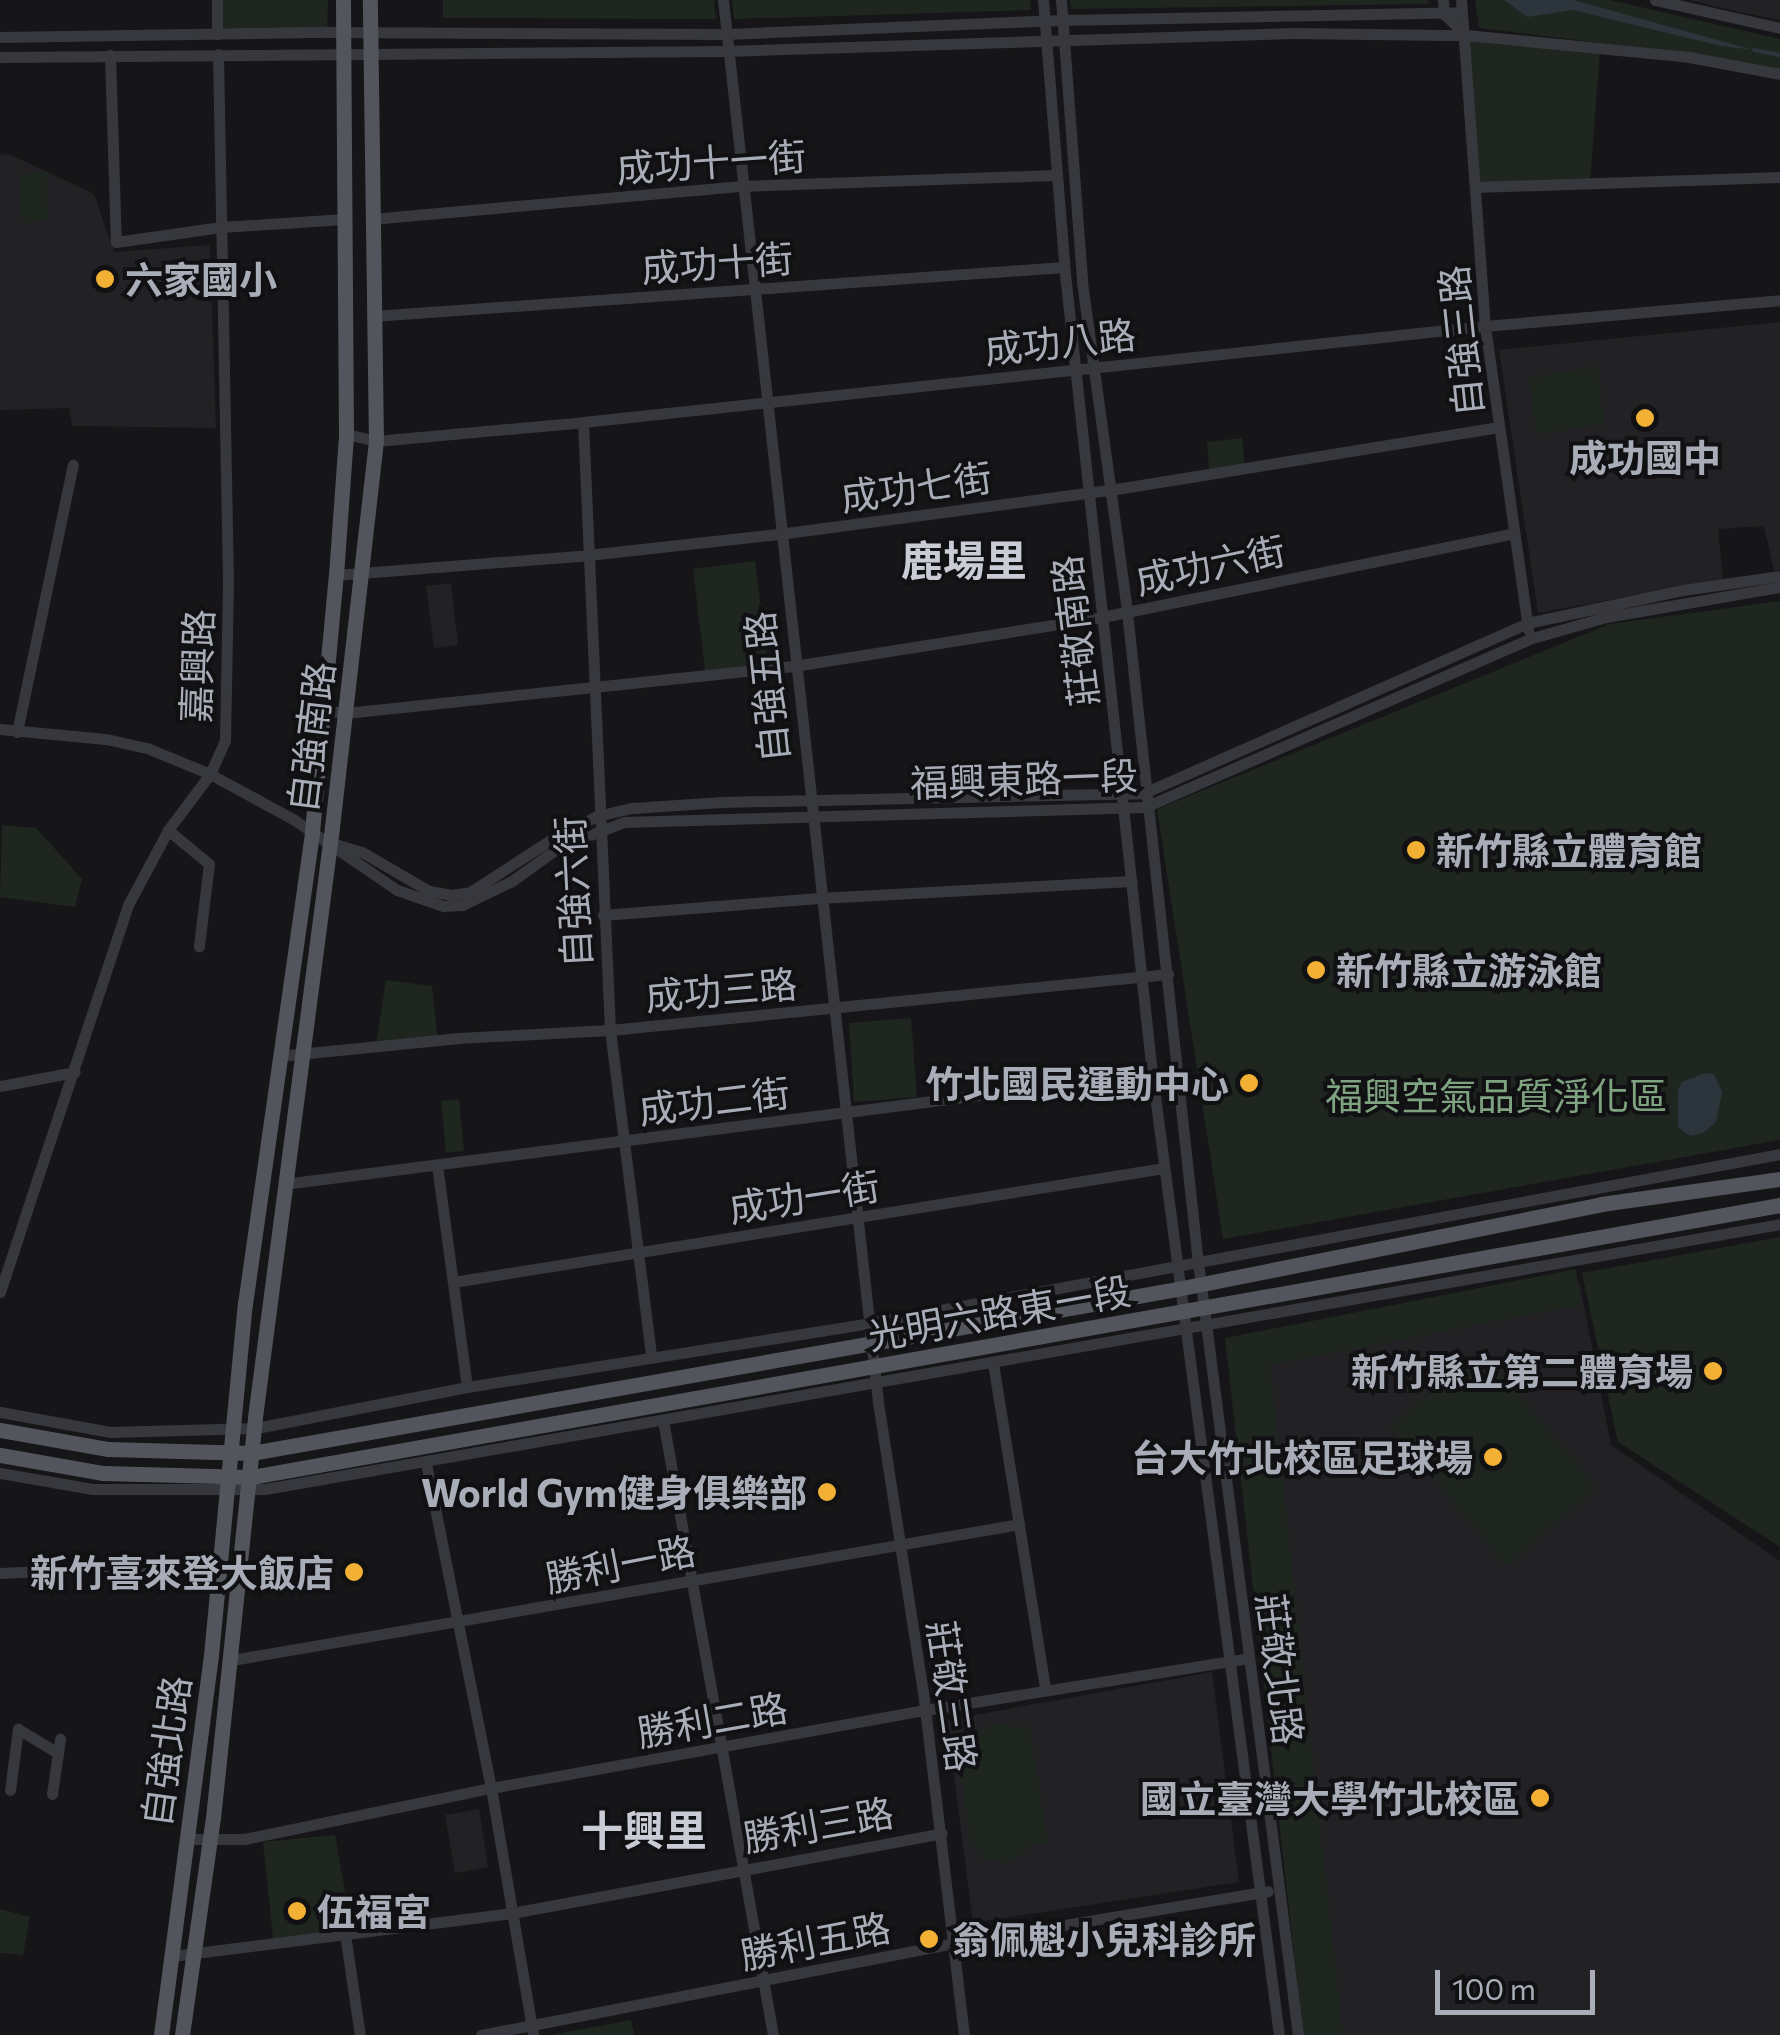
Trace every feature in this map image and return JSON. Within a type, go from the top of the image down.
[{"type":"main road","name":"自強南路","points":[[228,1484],[245,1304],[312,832],[336,575],[346,434],[342,0]]},
{"type":"main road","name":"自強南路","points":[[251,1484],[376,441],[370,0]]},
{"type":"main road","name":"光明六路東一段","points":[[0,1430],[108,1449],[252,1453],[1177,1289],[1601,1204],[1780,1179]]},
{"type":"main road","name":"光明六路東一段","points":[[0,1454],[103,1473],[251,1484],[1206,1318],[1780,1205]]},
{"type":"main road","name":"自強北路","points":[[161,2035],[228,1484]]},
{"type":"main road","name":"自強北路","points":[[182,2035],[232,1660],[251,1484]]},
{"type":"street","points":[[217,0],[217,34]]},
{"type":"street","name":"自強五路","points":[[723,0],[764,402],[876,1375]]},
{"type":"street","name":"莊敬南路","points":[[1043,0],[1064,267],[1182,1322]]},
{"type":"street","name":"莊敬南路","points":[[1061,0],[1092,368],[1127,612],[1144,800],[1168,974],[1206,1318]]},
{"type":"street","points":[[1655,0],[1780,28]]},
{"type":"street","points":[[0,38],[342,32],[726,34],[1462,6]]},
{"type":"street","name":"自強三路","points":[[1462,6],[1484,326],[1529,639]]},
{"type":"street","points":[[1444,7],[1466,36]]},
{"type":"street","points":[[0,57],[726,50],[1292,33],[1466,36],[1689,57],[1780,74]]},
{"type":"street","name":"嘉興路","points":[[0,1292],[121,923],[143,870],[210,774],[224,740],[228,714],[218,54]]},
{"type":"street","points":[[110,55],[116,242],[221,227],[344,219]]},
{"type":"street","name":"成功十一街","points":[[372,219],[740,186],[1056,175]]},
{"type":"street","points":[[1476,187],[1780,178]]},
{"type":"street","name":"成功十街","points":[[373,316],[1064,267]]},
{"type":"street","name":"成功八路","points":[[346,434],[376,441],[583,422],[1484,326],[1780,300]]},
{"type":"street","name":"自強六街","points":[[583,422],[610,1030],[651,1356]]},
{"type":"street","name":"成功七街","points":[[336,575],[588,555],[779,534],[1110,490],[1499,427]]},
{"type":"street","points":[[17,732],[73,465]]},
{"type":"street","name":"成功六街","points":[[321,710],[346,712],[794,666],[1102,617],[1514,533]]},
{"type":"street","name":"福興東路一段","points":[[1144,800],[1407,673],[1527,624],[1682,590],[1780,576]]},
{"type":"street","name":"福興東路一段","points":[[598,822],[1144,800],[1529,639],[1606,616],[1780,587]]},
{"type":"street","name":"福興東路一段","points":[[0,730],[106,739],[147,748],[210,774],[330,843],[397,890],[443,906],[484,896],[598,822],[706,803],[1125,803]]},
{"type":"street","points":[[168,830],[209,864],[200,946]]},
{"type":"street","points":[[602,915],[820,898],[1132,882]]},
{"type":"street","name":"成功三路","points":[[279,1056],[458,1038],[610,1030],[1168,974]]},
{"type":"street","points":[[0,1086],[75,1072]]},
{"type":"street","name":"成功二街","points":[[284,1184],[1152,1073]]},
{"type":"street","name":"光明六路東一段","points":[[0,1412],[110,1432],[256,1428],[467,1387],[870,1323],[1780,1154]]},
{"type":"street","points":[[437,1165],[467,1387]]},
{"type":"street","name":"成功一街","points":[[453,1282],[1164,1168]]},
{"type":"street","points":[[1564,1194],[1601,1204]]},
{"type":"street","name":"光明六路東一段","points":[[1206,1318],[1780,1224]]},
{"type":"street","name":"莊敬北路","points":[[1206,1318],[1298,2035]]},
{"type":"street","name":"光明六路東一段","points":[[251,1484],[426,1463],[663,1420],[876,1375],[994,1362],[1182,1322]]},
{"type":"street","name":"莊敬北路","points":[[1182,1322],[1262,1892],[1278,2035]]},
{"type":"street","points":[[994,1362],[1046,1689]]},
{"type":"street","name":"莊敬三路","points":[[876,1375],[942,1833],[964,2035]]},
{"type":"street","points":[[663,1420],[695,1579],[773,2035]]},
{"type":"street","points":[[426,1463],[492,1788],[533,2031]]},
{"type":"street","points":[[0,1473],[93,1490],[228,1484]]},
{"type":"street","name":"勝利一路","points":[[232,1660],[460,1624],[1019,1524]]},
{"type":"street","points":[[0,1573],[218,1563]]},
{"type":"street","name":"勝利二路","points":[[186,1839],[244,1838],[492,1788],[925,1710],[1249,1658]]},
{"type":"street","points":[[10,1790],[18,1729],[59,1746],[52,1794]]},
{"type":"street","name":"勝利三路","points":[[172,1956],[512,1913],[942,1833]]},
{"type":"street","name":"勝利五路","points":[[481,2035],[533,2031],[955,1943],[1280,1889]]},
{"type":"street","points":[[344,1934],[360,2035]]},
{"type":"shaded area","points":[[1504,0],[1573,0],[1754,50],[1721,46],[1573,10],[1527,17]]},
{"type":"shaded area","points":[[1690,0],[1780,0],[1780,20],[1748,14]]},
{"type":"shaded area","name":"六家國小","points":[[9,154],[94,194],[114,252],[210,245],[216,428],[72,426],[69,408],[0,410],[0,155]]},
{"type":"shaded area","name":"成功國中","points":[[1780,322],[1780,570],[1774,571],[1764,526],[1718,529],[1723,579],[1538,613],[1499,350]]},
{"type":"shaded area","points":[[451,583],[458,645],[434,648],[426,586]]},
{"type":"shaded area","points":[[1705,1073],[1714,1074],[1722,1092],[1716,1122],[1703,1133],[1690,1136],[1678,1127],[1678,1090],[1682,1082]]},
{"type":"shaded area","name":"國立臺灣大學竹北校區","points":[[1579,1281],[1611,1445],[1780,1561],[1780,2035],[1327,2035],[1248,1349]]},
{"type":"shaded area","points":[[1212,1672],[1239,1882],[973,1923],[947,1720]]},
{"type":"shaded area","points":[[479,1809],[488,1867],[455,1873],[445,1815]]},
{"type":"green space","points":[[217,0],[328,0],[327,32],[217,34]]},
{"type":"green space","points":[[443,0],[714,0],[716,19],[443,18]]},
{"type":"green space","points":[[732,0],[1030,0],[1031,10],[734,19]]},
{"type":"green space","points":[[1070,0],[1428,0],[1429,4],[1071,9]]},
{"type":"green space","points":[[1475,0],[1610,0],[1780,39],[1780,70],[1707,56],[1479,28]]},
{"type":"green space","points":[[1466,36],[1600,50],[1590,182],[1476,187]]},
{"type":"green space","points":[[47,173],[48,221],[21,222],[19,174]]},
{"type":"green space","points":[[1598,366],[1604,424],[1536,434],[1529,378]]},
{"type":"green space","points":[[1242,438],[1245,467],[1209,471],[1207,442]]},
{"type":"green space","points":[[755,561],[768,664],[705,671],[693,569]]},
{"type":"green space","name":"福興空氣品質淨化區","points":[[1780,601],[1780,1140],[1223,1239],[1157,809],[1610,624]]},
{"type":"green space","points":[[2,825],[36,828],[82,879],[75,907],[0,897]]},
{"type":"green space","points":[[386,980],[432,986],[438,1041],[375,1049]]},
{"type":"green space","points":[[911,1018],[917,1097],[854,1102],[849,1023]]},
{"type":"green space","points":[[459,1099],[464,1151],[446,1153],[441,1101]]},
{"type":"green space","points":[[1780,1237],[1780,1547],[1618,1442],[1582,1273]]},
{"type":"green space","points":[[1576,1269],[1580,1305],[1270,1365],[1343,2035],[1303,2035],[1225,1338]]},
{"type":"green space","name":"台大竹北校區足球場","points":[[1483,1352],[1597,1488],[1506,1566],[1390,1426]]},
{"type":"green space","points":[[1002,1723],[1015,1728],[1029,1725],[1048,1844],[1035,1845],[1005,1863],[982,1857],[970,1839],[958,1753],[976,1731]]},
{"type":"green space","points":[[335,1835],[352,1931],[273,1939],[263,1842]]},
{"type":"green space","points":[[0,1909],[30,1917],[23,1955],[0,1953]]},
{"type":"green space","points":[[631,2020],[634,2035],[550,2035]]},
{"type":"waterway","points":[[1754,50],[1780,55]]},
{"type":"place","name":"六家國小","points":[[105,279]]},
{"type":"place","name":"成功國中","points":[[1645,418]]},
{"type":"place","name":"新竹縣立體育館","points":[[1416,850]]},
{"type":"place","name":"新竹縣立游泳館","points":[[1316,970]]},
{"type":"place","name":"竹北國民運動中心","points":[[1249,1083]]},
{"type":"place","name":"新竹縣立第二體育場","points":[[1713,1371]]},
{"type":"place","name":"台大竹北校區足球場","points":[[1493,1457]]},
{"type":"place","name":"World Gym健身俱樂部","points":[[827,1492]]},
{"type":"place","name":"新竹喜來登大飯店","points":[[354,1572]]},
{"type":"place","name":"國立臺灣大學竹北校區","points":[[1540,1798]]},
{"type":"place","name":"伍福宮","points":[[297,1911]]},
{"type":"place","name":"翁佩魁小兒科診所","points":[[929,1939]]},
{"type":"district","name":"鹿場里","points":[[964,559]]},
{"type":"district","name":"十興里","points":[[644,1829]]}]
